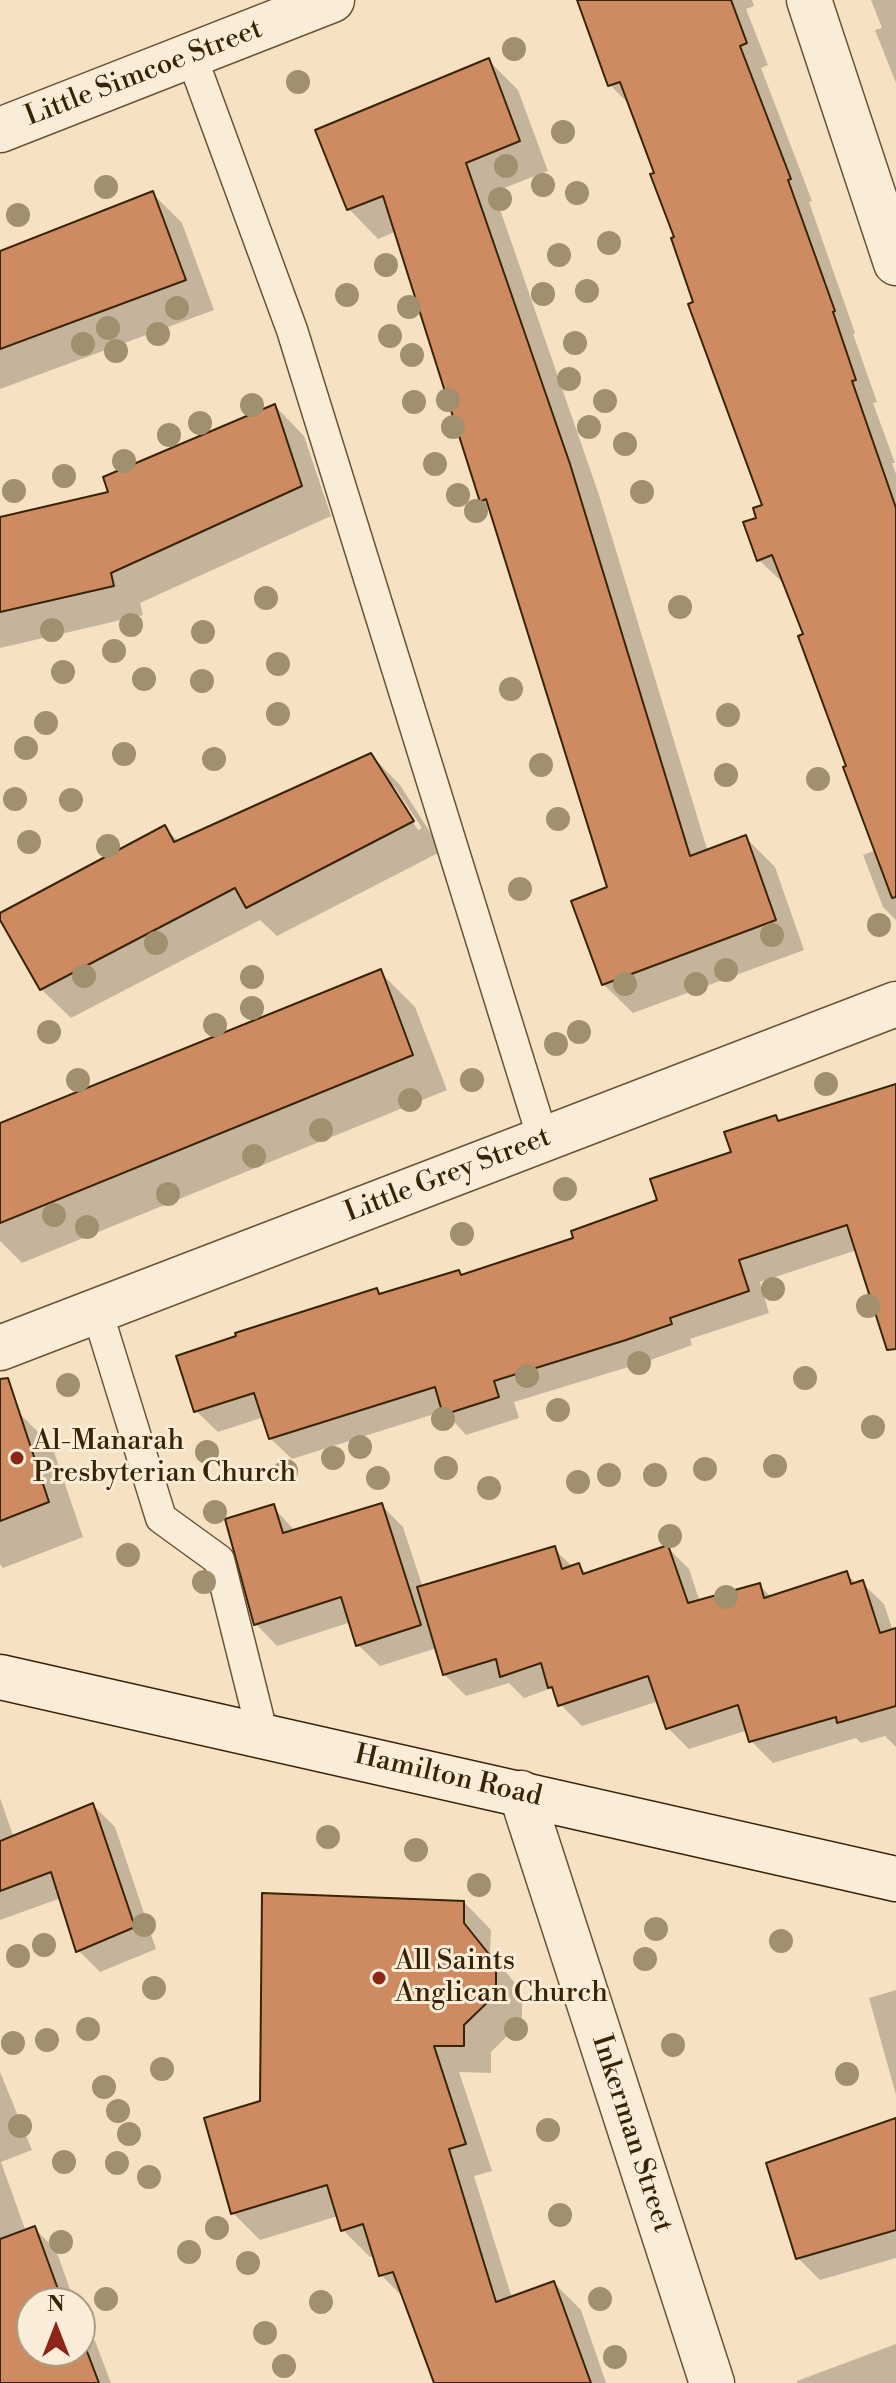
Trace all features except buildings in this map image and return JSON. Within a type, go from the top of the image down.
[{"type":"street","name":"Little Simcoe Street","points":[[0,130],[332,0]]},
{"type":"street","points":[[809,0],[896,263]]},
{"type":"street","name":"Little Grey Street","points":[[0,1348],[896,1004]]},
{"type":"street","name":"Hamilton Road","points":[[0,1677],[896,1879]]},
{"type":"street","name":"Inkerman Street","points":[[521,1793],[712,2383]]},
{"type":"lane","points":[[191,55],[292,330],[543,1139]]},
{"type":"lane","points":[[97,1311],[161,1518],[219,1560],[263,1736]]},
{"type":"place","name":"Al-Manarah Presbyterian Church","points":[[17,1458]]},
{"type":"place","name":"All Saints Anglican Church","points":[[379,1978]]}]
